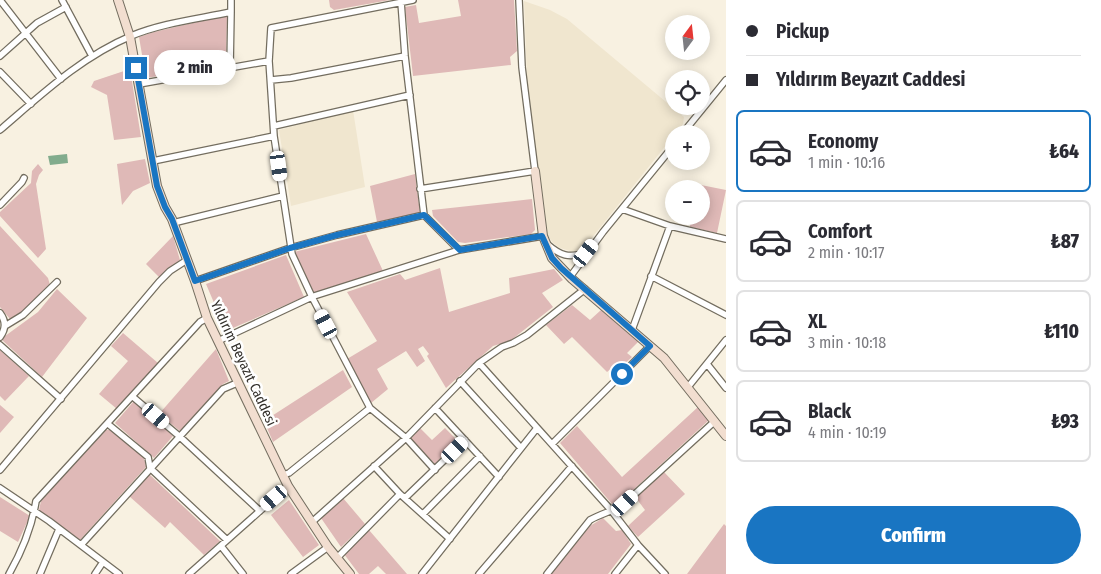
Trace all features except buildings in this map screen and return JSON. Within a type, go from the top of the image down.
[{"type":"street","points":[[0,0],[61,79]]},
{"type":"street","points":[[62,0],[92,56]]},
{"type":"street","name":"Yıldırım Beyazıt Caddesi","points":[[118,0],[130,37],[157,186],[195,281],[207,318],[288,486],[328,547],[350,574]]},
{"type":"street","points":[[230,68],[231,0]]},
{"type":"street","points":[[413,0],[271,28],[269,61],[274,136],[290,248],[312,297],[370,408],[406,438],[435,470]]},
{"type":"street","points":[[519,0],[522,67],[535,171],[544,240],[552,258],[664,358],[726,436]]},
{"type":"street","points":[[401,2],[405,56],[424,215],[460,250]]},
{"type":"street","points":[[0,56],[37,23],[66,7]]},
{"type":"street","points":[[0,130],[61,79],[92,56],[130,37],[154,28],[231,12]]},
{"type":"street","points":[[270,80],[291,78],[405,56]]},
{"type":"street","points":[[139,84],[269,61]]},
{"type":"street","points":[[0,72],[31,104]]},
{"type":"street","points":[[689,125],[726,80]]},
{"type":"street","points":[[274,126],[410,95]]},
{"type":"street","points":[[152,160],[274,136]]},
{"type":"street","points":[[570,276],[586,253],[665,156]]},
{"type":"street","points":[[420,189],[535,171]]},
{"type":"street","points":[[1,201],[24,178]]},
{"type":"street","points":[[173,223],[283,196]]},
{"type":"street","points":[[622,209],[670,226],[726,239]]},
{"type":"street","points":[[195,281],[290,248],[424,215]]},
{"type":"street","points":[[632,330],[670,226]]},
{"type":"street","points":[[218,341],[312,297],[460,250],[544,240]]},
{"type":"street","points":[[544,240],[556,252],[573,257],[586,253]]},
{"type":"street","points":[[0,470],[159,282],[170,271],[187,260]]},
{"type":"street","points":[[651,276],[726,315]]},
{"type":"street","points":[[5,326],[23,315],[56,282]]},
{"type":"street","points":[[312,522],[406,438],[479,362],[502,347],[527,336],[585,288]]},
{"type":"street","points":[[0,313],[5,319],[5,326],[0,337]]},
{"type":"street","points":[[9,574],[35,513],[36,501],[200,322],[207,318]]},
{"type":"street","points":[[688,387],[726,340]]},
{"type":"street","points":[[0,345],[61,399]]},
{"type":"street","points":[[552,444],[650,346]]},
{"type":"street","points":[[479,362],[611,510],[638,545],[665,574]]},
{"type":"street","points":[[707,364],[726,388]]},
{"type":"street","points":[[460,381],[521,448]]},
{"type":"street","points":[[81,545],[223,389],[237,383]]},
{"type":"street","points":[[133,397],[260,510]]},
{"type":"street","points":[[283,475],[289,473],[370,408]]},
{"type":"street","points":[[435,408],[499,477]]},
{"type":"street","points":[[547,574],[590,520],[611,510],[618,509],[715,421]]},
{"type":"street","points":[[108,424],[148,457],[150,468],[227,540]]},
{"type":"street","points":[[422,574],[537,428]]},
{"type":"street","points":[[405,498],[465,440]]},
{"type":"street","points":[[423,514],[480,456]]},
{"type":"street","points":[[374,466],[400,494],[450,540]]},
{"type":"street","points":[[479,574],[572,466]]},
{"type":"street","points":[[189,574],[288,486]]},
{"type":"street","points":[[0,488],[60,529],[119,574]]},
{"type":"street","points":[[337,558],[400,494]]},
{"type":"street","points":[[40,574],[60,529]]},
{"type":"street","points":[[614,574],[638,545]]},
{"type":"street","points":[[221,546],[243,574]]},
{"type":"street","points":[[291,574],[328,547]]},
{"type":"street","points":[[95,574],[103,562]]},
{"type":"shaded area","points":[[329,0],[390,0],[334,10],[330,7]]},
{"type":"shaded area","points":[[458,0],[514,0],[517,51],[510,57],[511,65],[413,76],[405,7],[416,5],[419,23],[461,16]]},
{"type":"shaded area","points":[[524,1],[550,10],[567,19],[665,101],[665,115],[682,115],[684,117],[682,125],[665,125],[665,146],[583,249],[574,252],[560,248],[547,235],[527,77]]},
{"type":"shaded area","points":[[227,15],[226,65],[146,78],[139,37]]},
{"type":"shaded area","points":[[130,69],[141,137],[114,140],[107,95],[91,87],[94,81]]},
{"type":"shaded area","points":[[353,110],[365,187],[291,206],[279,130]]},
{"type":"shaded area","points":[[67,154],[68,163],[50,165],[48,156]]},
{"type":"shaded area","points":[[145,159],[150,183],[133,191],[122,205],[117,164]]},
{"type":"shaded area","points":[[38,164],[43,170],[36,184],[46,249],[38,258],[0,216],[0,212],[31,183],[32,171]]},
{"type":"shaded area","points":[[415,174],[420,213],[377,222],[370,186]]},
{"type":"shaded area","points":[[710,187],[726,190],[717,233],[690,227],[690,225],[710,225]]},
{"type":"shaded area","points":[[532,199],[535,230],[531,234],[465,243],[458,242],[433,216],[432,210]]},
{"type":"shaded area","points":[[0,226],[48,278],[50,285],[21,313],[10,319],[0,307]]},
{"type":"shaded area","points":[[366,234],[383,271],[313,293],[294,252]]},
{"type":"shaded area","points":[[173,236],[180,260],[160,278],[146,264]]},
{"type":"shaded area","points":[[286,255],[304,297],[226,331],[206,284]]},
{"type":"shaded area","points":[[440,268],[449,312],[510,293],[509,278],[554,269],[563,280],[542,293],[553,307],[510,341],[493,346],[446,388],[423,346],[418,349],[425,361],[417,367],[406,351],[377,369],[388,389],[371,403],[347,359],[377,341],[347,292],[400,274],[405,280]]},
{"type":"shaded area","points":[[57,289],[87,318],[42,377],[1,339],[38,312]]},
{"type":"shaded area","points":[[572,305],[590,320],[601,310],[638,342],[627,353],[632,357],[617,371],[613,367],[607,372],[572,337],[564,344],[546,325]]},
{"type":"shaded area","points":[[123,333],[158,363],[117,409],[99,394],[128,361],[111,346]]},
{"type":"shaded area","points":[[216,349],[229,381],[223,384],[180,431],[159,414]]},
{"type":"shaded area","points":[[0,350],[29,376],[5,401],[0,396]]},
{"type":"shaded area","points":[[343,370],[352,387],[273,442],[264,421]]},
{"type":"shaded area","points":[[134,401],[173,436],[154,458],[115,423]]},
{"type":"shaded area","points":[[0,405],[14,417],[0,433]]},
{"type":"shaded area","points":[[698,407],[709,420],[617,505],[612,504],[560,443],[577,426],[622,477]]},
{"type":"shaded area","points":[[420,428],[432,440],[445,428],[458,441],[435,464],[410,438]]},
{"type":"shaded area","points":[[105,430],[112,430],[144,458],[146,467],[80,540],[39,510],[41,501]]},
{"type":"shaded area","points":[[664,472],[685,494],[638,537],[628,526],[645,510],[636,498]]},
{"type":"shaded area","points":[[149,474],[220,541],[204,555],[170,522],[165,528],[129,496]]},
{"type":"shaded area","points":[[0,497],[30,516],[18,542],[0,531]]},
{"type":"shaded area","points":[[343,498],[365,524],[341,547],[321,518]]},
{"type":"shaded area","points":[[289,500],[319,545],[303,557],[271,515]]},
{"type":"shaded area","points":[[603,518],[616,531],[622,530],[631,544],[608,574],[551,574],[590,526]]},
{"type":"shaded area","points":[[724,524],[726,526],[726,574],[687,574]]},
{"type":"shaded area","points":[[369,530],[407,574],[386,574],[378,566],[369,574],[359,574],[344,554]]},
{"type":"route","points":[[136,68],[157,186],[172,219],[195,281],[290,248],[424,215],[460,250],[542,236],[552,258],[561,268],[650,346],[622,374]]}]
